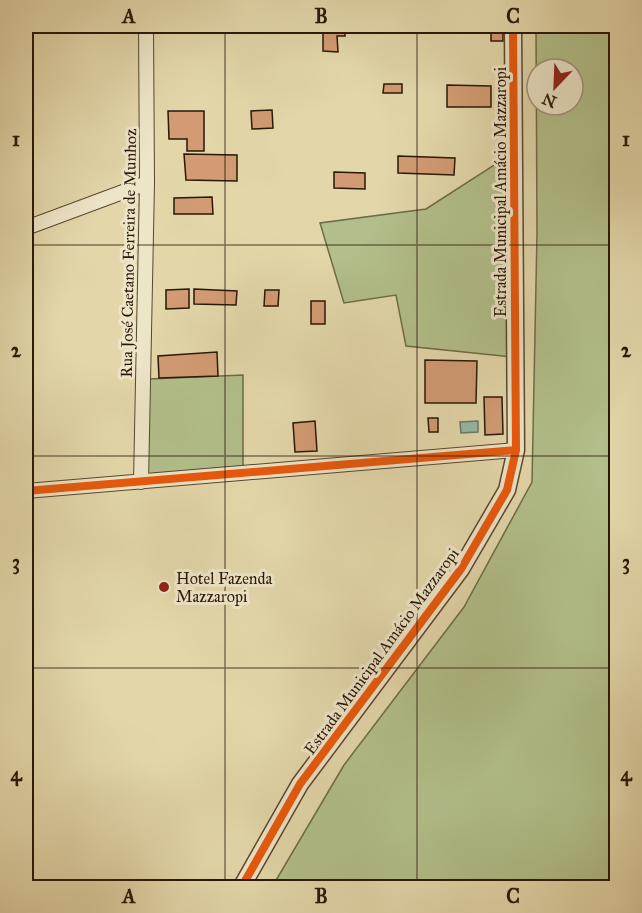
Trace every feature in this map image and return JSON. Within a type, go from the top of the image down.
[{"type":"street","name":"Rua José Caetano Ferreira de Munhoz","points":[[141,482],[147,183],[146,26]]},
{"type":"street","name":"Estrada Municipal Amácio Mazzaropi","points":[[241,888],[300,784],[461,569],[507,490],[516,450],[513,26]]},
{"type":"street","points":[[26,228],[147,183]]},
{"type":"street","points":[[26,490],[516,450]]},
{"type":"green space","points":[[536,26],[616,26],[616,887],[272,887],[344,765],[464,607],[532,482],[537,233],[536,117],[585,117],[585,57],[536,57]]},
{"type":"green space","points":[[505,158],[512,357],[406,346],[396,295],[344,303],[320,223],[426,209]]},
{"type":"green space","points":[[243,375],[243,466],[148,474],[149,379]]},
{"type":"shaded area","points":[[478,421],[478,432],[461,433],[460,422]]},
{"type":"building","points":[[323,26],[345,26],[345,36],[337,36],[338,52],[323,51]]},
{"type":"building","points":[[491,26],[503,26],[503,41],[491,41]]},
{"type":"building","points":[[384,84],[402,84],[402,93],[383,93]]},
{"type":"building","points":[[447,85],[491,86],[491,107],[447,107]]},
{"type":"building","points":[[272,110],[273,128],[252,129],[251,111]]},
{"type":"building","points":[[168,111],[204,111],[204,151],[187,151],[187,139],[169,139]]},
{"type":"building","points":[[184,154],[237,155],[237,181],[186,180]]},
{"type":"building","points":[[398,156],[455,158],[454,175],[398,173]]},
{"type":"building","points":[[334,172],[365,173],[365,189],[334,188]]},
{"type":"building","points":[[212,197],[213,214],[174,214],[174,198]]},
{"type":"building","points":[[26,254],[30,277],[26,278]]},
{"type":"building","points":[[189,289],[189,308],[166,309],[166,290]]},
{"type":"building","points":[[194,289],[237,291],[236,305],[194,304]]},
{"type":"building","points":[[265,290],[279,290],[278,306],[264,306]]},
{"type":"building","points":[[26,298],[32,298],[32,331],[26,331]]},
{"type":"building","points":[[311,301],[325,301],[325,324],[311,324]]},
{"type":"building","points":[[217,352],[218,376],[159,378],[158,356]]},
{"type":"building","points":[[425,360],[477,361],[476,403],[425,403]]},
{"type":"building","points":[[484,397],[502,397],[503,434],[485,435]]},
{"type":"building","points":[[428,418],[438,418],[438,432],[429,432]]},
{"type":"building","points":[[315,421],[317,451],[295,452],[293,423]]},
{"type":"cycle path","points":[[241,888],[300,784],[461,569],[507,490],[516,450],[513,26]]},
{"type":"cycle path","points":[[26,491],[516,450]]},
{"type":"place","name":"Hotel Fazenda Mazzaropi","points":[[164,587]]}]
